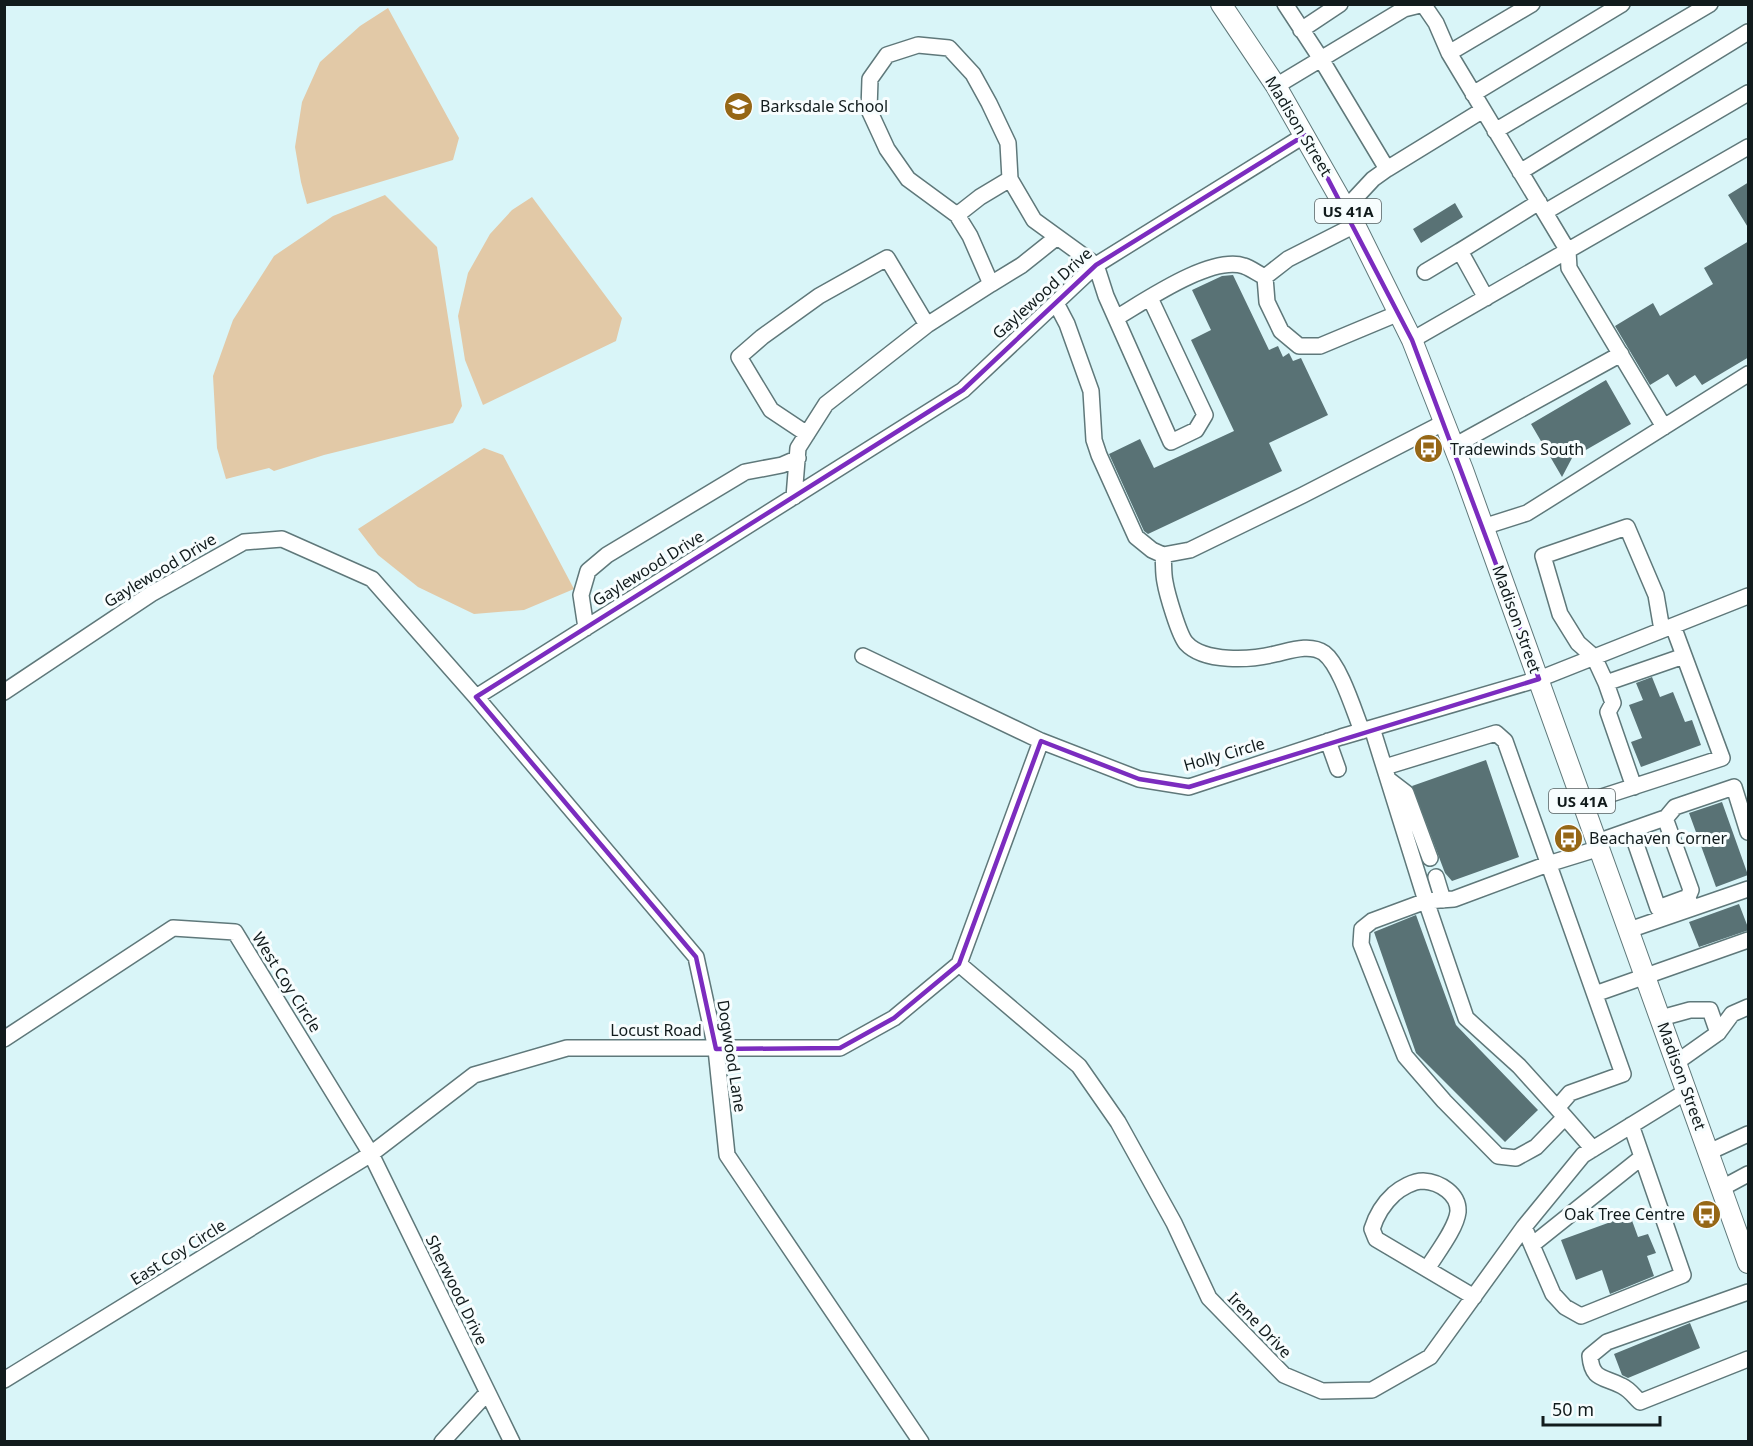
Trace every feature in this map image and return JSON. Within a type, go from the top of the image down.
[{"type":"main road","name":"Madison Street","points":[[1221,4],[1276,86],[1305,135],[1351,216],[1412,340],[1454,446],[1749,1263]]},
{"type":"street","points":[[1285,4],[1321,59],[1386,169]]},
{"type":"street","points":[[1301,30],[1340,4]]},
{"type":"street","points":[[1449,53],[1532,4]]},
{"type":"street","points":[[1473,94],[1622,4]]},
{"type":"street","points":[[1495,131],[1710,4]]},
{"type":"street","points":[[1276,86],[1404,9],[1424,5],[1436,23],[1449,53],[1568,251],[1569,268],[1664,427]]},
{"type":"street","points":[[1520,172],[1749,32]]},
{"type":"street","points":[[991,285],[957,214],[908,179],[886,149],[869,110],[870,79],[887,55],[918,45],[949,48],[973,74],[1008,142],[1010,179],[1034,220],[1095,265],[1106,296],[1171,442],[1196,430],[1205,415],[1150,298]]},
{"type":"street","points":[[1425,272],[1749,93]]},
{"type":"street","points":[[1264,277],[1351,216],[1373,179],[1386,169],[1483,110]]},
{"type":"street","name":"Gaylewood Drive","points":[[4,692],[151,594],[244,542],[282,539],[372,579],[476,697],[963,390],[1095,265],[1305,135]]},
{"type":"street","points":[[1412,340],[1749,147]]},
{"type":"street","points":[[957,214],[1010,179]]},
{"type":"street","points":[[794,497],[798,448],[826,404],[927,325],[1022,265],[1057,237]]},
{"type":"street","points":[[1460,251],[1486,298]]},
{"type":"street","points":[[807,434],[771,410],[739,357],[762,337],[819,296],[887,258],[927,325]]},
{"type":"street","points":[[1116,318],[1197,272],[1226,264],[1243,266],[1264,277]]},
{"type":"street","points":[[1264,277],[1267,302],[1281,331],[1299,346],[1320,346],[1399,313]]},
{"type":"street","points":[[1056,303],[1067,324],[1090,391],[1094,440],[1098,455],[1136,537],[1152,550],[1163,555],[1190,550],[1445,422]]},
{"type":"street","points":[[1454,446],[1621,354]]},
{"type":"street","points":[[1483,527],[1527,513],[1749,374]]},
{"type":"street","points":[[586,628],[581,595],[588,571],[607,555],[745,472],[782,465],[798,458]]},
{"type":"street","points":[[1583,803],[1634,787],[1722,758],[1684,656],[1668,628],[1627,527],[1543,556],[1560,614],[1578,643],[1594,657],[1606,683],[1613,703],[1608,712],[1634,787]]},
{"type":"street","points":[[1163,555],[1165,582],[1185,642],[1194,650],[1230,659],[1267,656],[1314,648],[1323,652],[1335,664],[1387,773],[1426,901],[1466,1018],[1519,1066],[1593,1149]]},
{"type":"street","name":"Holly Circle","points":[[863,656],[1041,741],[1139,779],[1189,787],[1328,741],[1539,679],[1749,596]]},
{"type":"street","points":[[1606,683],[1684,656]]},
{"type":"street","name":"Dogwood Lane","points":[[476,697],[696,957],[716,1049],[727,1155],[921,1442]]},
{"type":"street","points":[[1387,773],[1496,733],[1505,741],[1548,864],[1623,1074],[1570,1093],[1561,1113],[1536,1147],[1516,1158],[1498,1156],[1444,1101],[1405,1056],[1360,944],[1362,929],[1372,921],[1426,901],[1454,899],[1548,864],[1599,845],[1631,830],[1665,819],[1674,807],[1734,787],[1749,832]]},
{"type":"street","points":[[959,964],[1041,741]]},
{"type":"street","points":[[1328,741],[1338,769]]},
{"type":"street","points":[[1387,773],[1406,793],[1430,858]]},
{"type":"street","points":[[1665,819],[1691,890],[1690,902]]},
{"type":"street","points":[[1631,830],[1658,908],[1749,889]]},
{"type":"street","points":[[1436,877],[1443,900]]},
{"type":"street","points":[[1629,930],[1690,902]]},
{"type":"street","name":"West Coy Circle","points":[[4,1038],[173,928],[235,932],[371,1154]]},
{"type":"street","points":[[1595,994],[1749,940]]},
{"type":"street","name":"Locust Road","points":[[371,1154],[474,1075],[567,1048],[840,1048],[894,1018],[959,964]]},
{"type":"street","name":"Irene Drive","points":[[959,964],[1079,1066],[1118,1122],[1174,1223],[1209,1298],[1284,1375],[1322,1391],[1372,1390],[1430,1357],[1524,1227],[1582,1155],[1687,1091]]},
{"type":"street","points":[[1677,1062],[1718,1033],[1732,1014],[1749,1007]]},
{"type":"street","points":[[1661,1018],[1690,1011],[1710,1010],[1718,1033]]},
{"type":"street","points":[[1524,1227],[1553,1294],[1565,1307],[1581,1316],[1683,1275],[1631,1125]]},
{"type":"street","points":[[1709,1152],[1749,1134]]},
{"type":"street","name":"East Coy Circle","points":[[4,1380],[371,1154]]},
{"type":"street","name":"Sherwood Drive","points":[[371,1154],[512,1442]]},
{"type":"street","points":[[1532,1245],[1642,1157]]},
{"type":"street","points":[[1722,1188],[1749,1174]]},
{"type":"street","points":[[1427,1269],[1456,1222],[1458,1211],[1457,1200],[1448,1191],[1439,1185],[1423,1181],[1408,1185],[1394,1194],[1377,1213],[1372,1229],[1376,1239],[1474,1297]]},
{"type":"street","points":[[1749,1292],[1607,1342],[1590,1356],[1591,1368],[1599,1377],[1624,1387],[1640,1402],[1749,1359]]},
{"type":"street","points":[[442,1442],[487,1393]]},
{"type":"highlighted area","points":[[1305,135],[1412,340],[1539,679],[1189,787],[1139,779],[1041,741],[959,964],[894,1018],[840,1048],[716,1049],[696,957],[476,697],[963,390],[1096,265]]},
{"type":"shaded area","points":[[388,8],[459,138],[453,160],[307,204],[295,147],[302,102],[320,62],[360,26]]},
{"type":"shaded area","points":[[385,195],[437,247],[462,406],[453,423],[324,455],[274,471],[269,468],[226,479],[217,448],[213,376],[233,320],[274,256],[333,216]]},
{"type":"shaded area","points":[[532,197],[622,318],[616,341],[483,405],[465,360],[458,316],[468,273],[490,234],[512,210]]},
{"type":"shaded area","points":[[484,448],[503,455],[574,589],[524,610],[474,614],[418,587],[378,555],[358,529]]},
{"type":"building","points":[[1749,182],[1749,229],[1728,195]]},
{"type":"building","points":[[1455,203],[1463,217],[1421,243],[1413,229]]},
{"type":"building","points":[[1749,241],[1749,357],[1702,385],[1695,375],[1676,387],[1668,374],[1650,385],[1615,326],[1653,303],[1660,316],[1713,284],[1704,268]]},
{"type":"building","points":[[1233,275],[1269,350],[1278,346],[1283,357],[1289,353],[1293,361],[1301,358],[1328,415],[1269,443],[1282,471],[1148,534],[1144,531],[1109,454],[1140,439],[1154,468],[1234,431],[1191,340],[1211,330],[1192,290],[1222,276]]},
{"type":"building","points":[[1606,380],[1631,424],[1572,458],[1562,477],[1531,424]]},
{"type":"building","points":[[1652,677],[1660,697],[1673,692],[1685,722],[1692,720],[1701,745],[1641,767],[1631,742],[1642,738],[1629,705],[1643,700],[1636,683]]},
{"type":"building","points":[[1486,760],[1519,857],[1452,881],[1445,873],[1412,786]]},
{"type":"building","points":[[1722,802],[1748,875],[1716,887],[1689,813]]},
{"type":"building","points":[[1739,904],[1749,930],[1699,947],[1689,922]]},
{"type":"building","points":[[1416,915],[1456,1025],[1538,1110],[1505,1142],[1416,1053],[1374,932]]},
{"type":"building","points":[[1630,1215],[1638,1237],[1648,1234],[1656,1253],[1647,1256],[1654,1276],[1610,1294],[1602,1270],[1576,1280],[1561,1240]]},
{"type":"building","points":[[1690,1323],[1700,1348],[1628,1378],[1622,1375],[1614,1354]]},
{"type":"place","name":"Barksdale School","points":[[739,106]]},
{"type":"place","name":"Tradewinds South","points":[[1429,449]]},
{"type":"place","name":"Beachaven Corner","points":[[1568,838]]},
{"type":"place","name":"Oak Tree Centre","points":[[1706,1214]]}]
